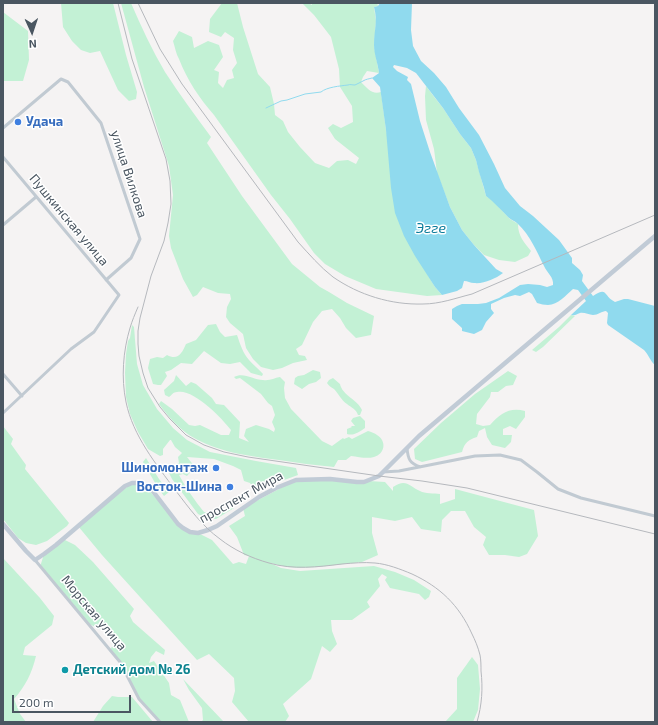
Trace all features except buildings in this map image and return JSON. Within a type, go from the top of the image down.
[{"type":"main road","name":"проспект Мира","points":[[35,560],[56,545],[125,486],[132,483],[137,483],[152,490],[182,528],[190,532],[198,533],[217,526],[259,497],[296,480],[330,479],[364,482],[379,476],[418,436],[490,377],[655,236]]},
{"type":"main road","name":"Морская улица","points":[[3,524],[35,560]]},
{"type":"street","name":"улица Вилкова","points":[[3,128],[60,79],[68,82],[101,123],[140,239],[131,258],[106,280]]},
{"type":"street","name":"Пушкинская улица","points":[[3,157],[119,295],[94,332],[72,349],[22,396]]},
{"type":"street","points":[[3,225],[36,197]]},
{"type":"street","points":[[3,374],[22,396],[3,413]]},
{"type":"street","points":[[407,447],[408,457],[412,463],[420,468]]},
{"type":"street","points":[[383,472],[420,468],[475,456],[500,455],[521,460],[558,489],[581,498],[655,516]]},
{"type":"street","name":"Морская улица","points":[[35,560],[120,662],[139,699],[160,722]]},
{"type":"green space","points":[[61,3],[113,3],[137,92],[136,99],[129,101],[118,90],[100,51],[90,53],[81,50],[72,41],[63,27]]},
{"type":"green space","points":[[121,3],[131,3],[165,72],[211,137],[207,143],[242,196],[292,264],[320,287],[347,303],[374,316],[371,335],[356,338],[346,328],[332,309],[322,311],[313,322],[302,345],[296,349],[299,355],[305,356],[307,360],[273,370],[261,367],[253,359],[246,348],[243,334],[230,323],[226,317],[227,307],[231,299],[230,294],[218,293],[203,287],[197,295],[193,297],[183,279],[171,248],[169,236],[173,195],[169,166],[144,87]]},
{"type":"green space","points":[[222,3],[237,3],[258,74],[270,87],[275,115],[283,121],[288,132],[315,163],[329,168],[337,161],[348,160],[356,164],[359,158],[335,139],[328,128],[333,124],[341,128],[353,122],[352,106],[340,87],[339,69],[331,37],[314,15],[302,3],[312,5],[312,3],[377,3],[378,6],[374,7],[376,21],[374,46],[379,73],[367,71],[361,82],[372,92],[381,92],[386,130],[426,272],[442,295],[427,296],[376,289],[345,276],[325,264],[314,253],[199,96],[190,82],[177,55],[173,41],[179,31],[192,37],[194,48],[208,41],[219,45],[223,57],[214,70],[219,72],[218,83],[223,88],[227,80],[234,78],[232,70],[237,63],[233,50],[234,38],[225,32],[221,37],[209,32],[210,19]]},
{"type":"green space","points":[[3,12],[28,31],[29,60],[23,81],[3,81]]},
{"type":"green space","points":[[426,86],[471,148],[486,196],[492,200],[510,219],[518,224],[520,235],[531,251],[528,256],[515,262],[499,260],[484,255],[462,230],[450,207],[437,173],[434,149],[426,120]]},
{"type":"green space","points":[[571,315],[575,316],[543,347],[536,352],[532,350],[559,327]]},
{"type":"green space","points":[[216,324],[220,332],[225,337],[237,335],[245,354],[263,374],[262,376],[251,373],[240,362],[230,364],[221,363],[204,351],[192,364],[181,363],[165,372],[167,376],[161,385],[153,384],[148,368],[150,359],[157,357],[163,358],[167,355],[177,357],[186,344],[196,340],[208,325]]},
{"type":"green space","points":[[132,325],[134,327],[137,364],[143,385],[157,409],[173,428],[187,440],[210,452],[296,468],[298,475],[256,491],[250,483],[244,481],[241,470],[233,466],[214,459],[187,457],[195,467],[187,476],[183,474],[179,475],[204,512],[214,514],[234,505],[234,508],[216,519],[208,519],[198,514],[172,479],[167,469],[173,469],[174,465],[179,463],[178,457],[182,453],[175,447],[171,440],[163,449],[163,455],[160,456],[148,449],[130,414],[126,397],[125,373],[126,354]]},
{"type":"green space","points":[[313,370],[320,372],[321,378],[316,382],[309,384],[302,389],[294,384],[295,378]]},
{"type":"green space","points":[[508,371],[517,376],[513,385],[506,386],[498,392],[491,392],[490,397],[477,414],[476,424],[483,426],[490,425],[505,412],[514,410],[525,411],[525,417],[516,429],[510,426],[503,429],[503,435],[512,435],[511,442],[505,448],[492,445],[487,437],[485,428],[479,431],[477,437],[467,442],[462,452],[422,462],[415,459],[414,449],[441,423],[475,394]]},
{"type":"green space","points":[[176,375],[186,386],[191,382],[196,384],[212,398],[216,404],[224,405],[240,422],[239,438],[249,442],[244,436],[246,429],[256,425],[274,432],[275,429],[272,422],[275,415],[272,406],[261,394],[240,378],[236,379],[234,377],[241,375],[259,380],[270,380],[280,377],[285,382],[285,398],[291,409],[322,441],[332,446],[343,438],[349,437],[352,439],[368,431],[375,434],[382,441],[383,447],[381,453],[371,458],[351,456],[346,460],[338,460],[334,467],[244,455],[210,446],[189,435],[180,428],[172,421],[159,404],[161,401],[189,425],[200,425],[221,435],[229,435],[231,430],[227,425],[199,399],[184,392],[174,392],[169,397],[165,395],[164,390],[174,381]]},
{"type":"green space","points":[[333,378],[360,406],[362,410],[360,415],[358,415],[355,410],[327,383]]},
{"type":"green space","points":[[360,416],[365,421],[365,428],[354,434],[347,434],[347,429],[352,427],[351,426],[355,426],[351,421],[353,418]]},
{"type":"green space","points":[[3,426],[13,439],[11,444],[26,465],[25,469],[69,523],[47,541],[36,545],[26,543],[18,538],[3,519]]},
{"type":"green space","points":[[146,458],[169,492],[164,496],[143,462]]},
{"type":"green space","points":[[296,480],[385,482],[393,491],[393,487],[397,484],[404,483],[422,492],[440,494],[440,504],[455,499],[455,489],[534,510],[538,536],[527,554],[519,557],[489,555],[483,545],[486,537],[474,527],[465,511],[451,511],[442,520],[441,532],[421,529],[412,517],[395,521],[372,517],[372,533],[378,555],[362,562],[318,567],[287,567],[270,563],[281,568],[300,571],[374,566],[395,572],[414,580],[431,591],[429,597],[425,600],[419,594],[390,588],[385,580],[387,577],[382,574],[378,579],[380,586],[367,602],[370,607],[352,620],[331,620],[332,631],[337,644],[330,652],[322,646],[311,679],[283,704],[289,716],[285,722],[249,722],[232,702],[235,691],[234,678],[209,654],[197,660],[102,555],[78,526],[132,483],[145,486],[183,528],[212,540],[233,564],[239,562],[246,564],[249,556],[244,555],[237,537],[229,526],[245,516],[243,508]]},
{"type":"green space","points":[[63,539],[75,545],[93,562],[134,609],[130,616],[133,622],[165,650],[164,655],[156,651],[151,657],[149,663],[154,661],[169,683],[171,695],[180,700],[189,722],[160,722],[139,699],[120,662],[110,650],[116,640],[108,633],[87,623],[40,567],[44,554]]},
{"type":"green space","points":[[3,558],[40,598],[54,616],[52,625],[25,647],[23,655],[36,656],[28,679],[22,690],[14,699],[20,714],[26,722],[3,722]]},
{"type":"green space","points":[[472,657],[478,665],[480,689],[478,710],[473,722],[445,722],[457,709],[457,678]]},
{"type":"green space","points":[[183,679],[224,722],[201,722],[203,720],[202,708]]},
{"type":"green space","points":[[112,696],[132,697],[153,722],[93,722],[103,706]]},
{"type":"water","name":"Эгге","points":[[380,3],[412,3],[411,30],[413,46],[421,61],[446,87],[479,135],[505,188],[520,206],[559,240],[572,258],[572,263],[580,270],[583,275],[582,281],[593,296],[603,292],[615,302],[628,299],[655,306],[655,365],[644,350],[608,325],[608,313],[606,311],[595,315],[579,313],[571,315],[586,301],[578,290],[573,289],[565,297],[552,305],[537,303],[532,294],[529,292],[520,296],[515,295],[504,298],[491,304],[491,309],[494,313],[486,322],[482,330],[474,334],[462,331],[462,328],[452,319],[452,309],[462,304],[486,303],[499,298],[520,285],[528,284],[547,287],[553,285],[553,282],[526,233],[486,196],[471,148],[443,108],[416,73],[407,68],[394,65],[393,67],[397,71],[408,77],[407,80],[411,84],[420,121],[430,152],[450,207],[462,230],[496,269],[503,273],[482,283],[464,281],[462,288],[442,295],[435,287],[415,256],[404,236],[395,213],[380,87],[372,78],[379,73],[374,48],[376,22],[374,7],[378,6]]},
{"type":"waterway","points":[[266,108],[281,101],[305,94],[321,92],[334,87],[355,85],[372,78]]},
{"type":"railway","points":[[118,3],[132,59],[166,159],[170,181],[171,204],[168,223],[164,241],[151,276],[140,318],[138,331],[139,356],[148,388],[160,407],[186,435],[204,445],[224,452],[248,457],[467,488],[655,534]]},
{"type":"railway","points":[[138,3],[160,49],[182,84],[298,242],[319,265],[333,277],[364,294],[387,301],[411,304],[429,304],[454,299],[472,294],[655,215]]},
{"type":"railway","points":[[138,307],[130,328],[124,355],[124,393],[129,414],[146,449],[191,510],[213,534],[225,543],[262,561],[287,567],[315,567],[358,563],[380,564],[394,567],[412,574],[440,591],[461,614],[473,636],[479,652],[481,661],[482,690],[477,722]]},
{"type":"place","name":"Удача","points":[[18,122]]},
{"type":"place","name":"Шиномонтаж","points":[[216,468]]},
{"type":"place","name":"Восток-Шина","points":[[230,487]]},
{"type":"place","name":"Детский дом № 26","points":[[65,670]]}]
